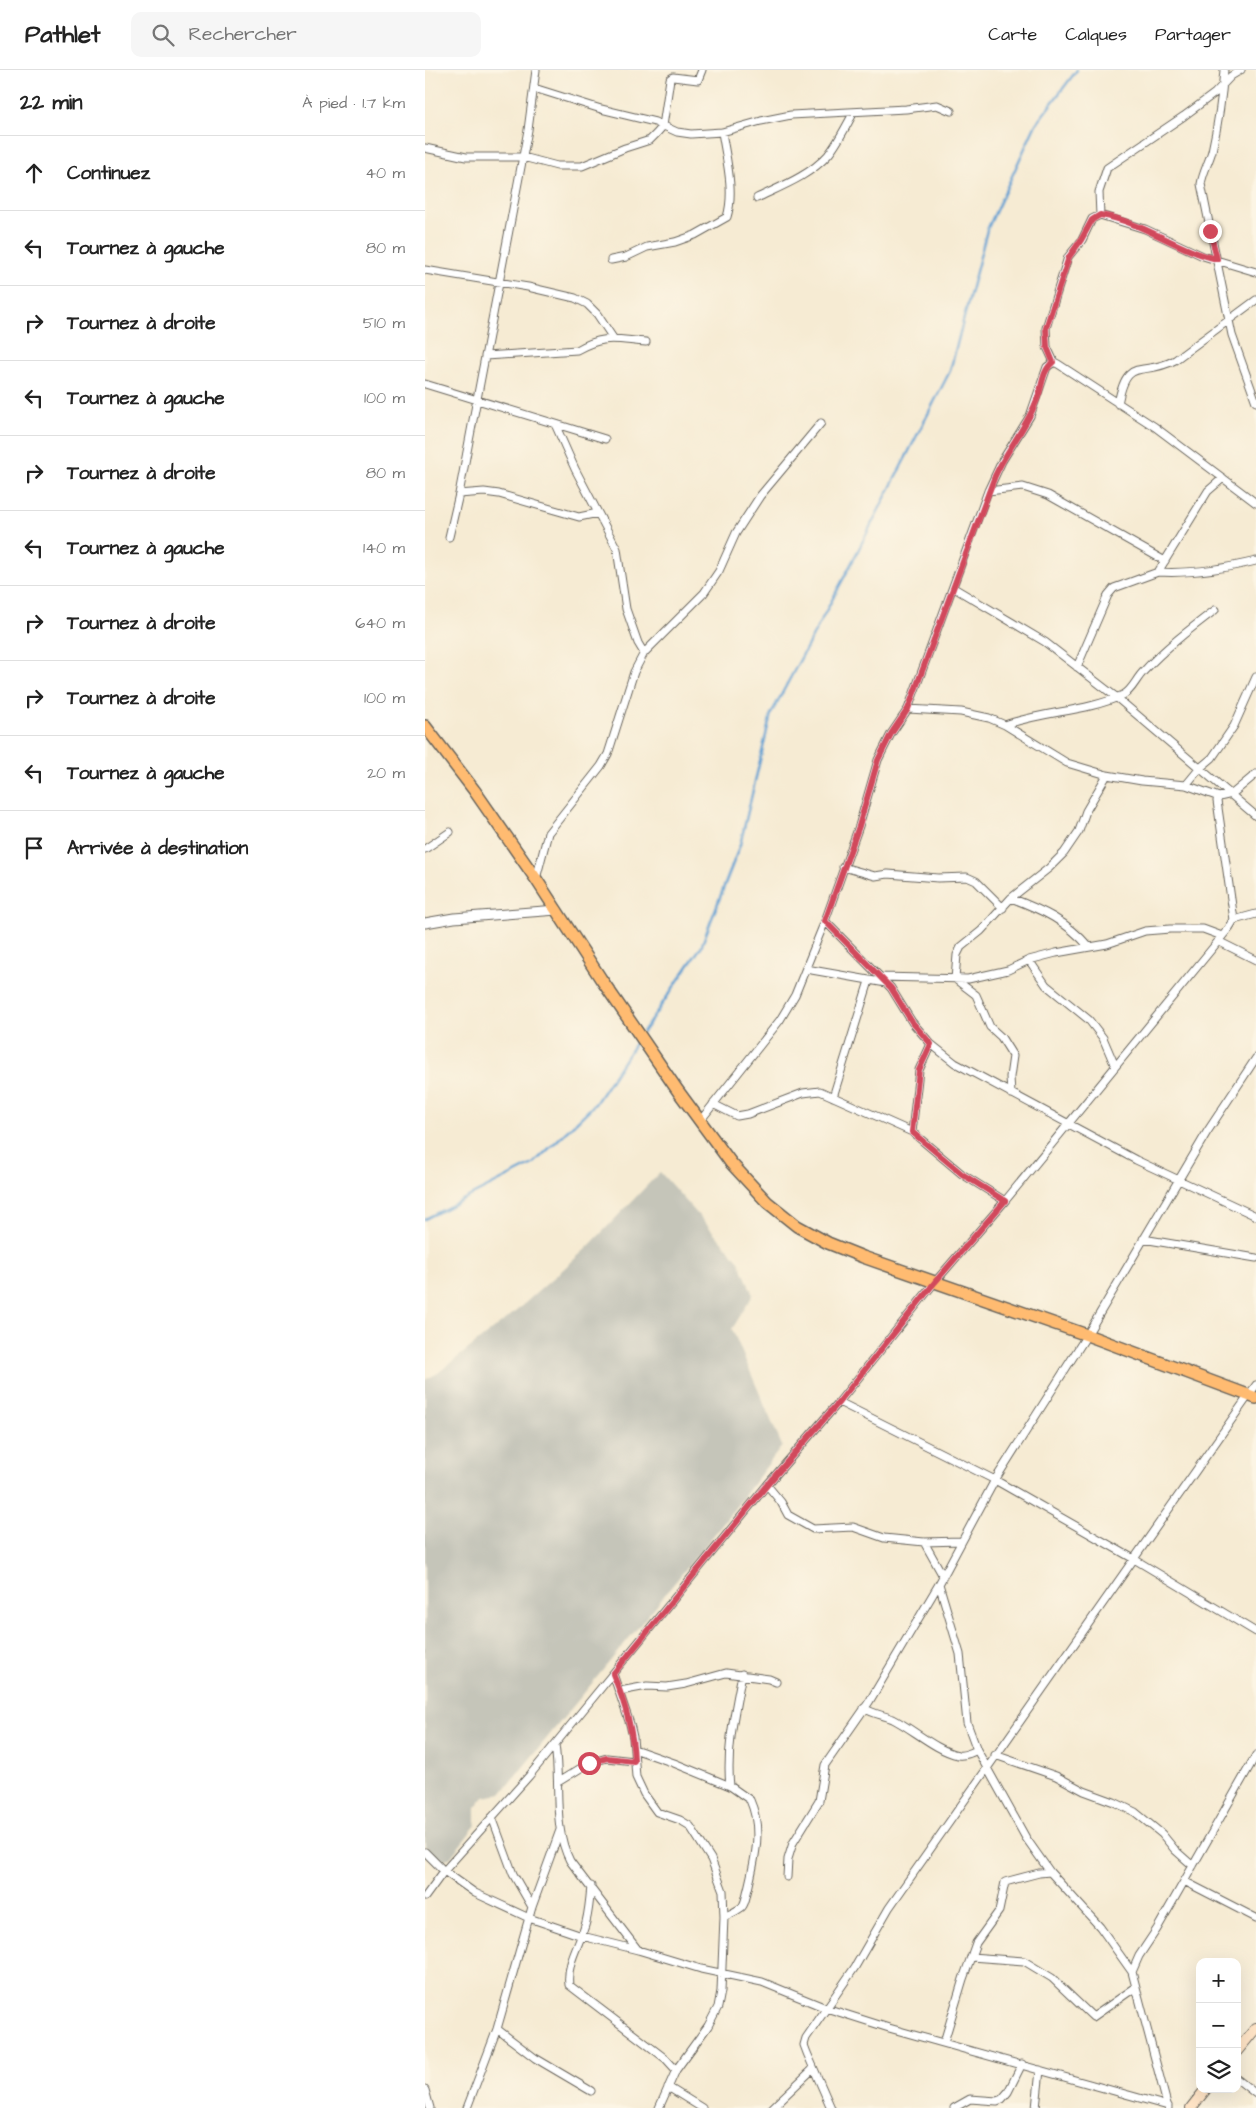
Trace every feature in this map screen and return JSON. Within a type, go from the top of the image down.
[{"type":"main road","points":[[425,726],[474,790],[536,879],[601,979],[699,1120],[731,1163],[767,1202],[797,1226],[828,1243],[854,1254],[1087,1335],[1253,1396]]},
{"type":"main road","points":[[1239,2048],[1256,2028]]},
{"type":"main road","points":[[1191,2108],[1203,2093]]},
{"type":"street","points":[[449,537],[459,494],[523,157],[536,70]]},
{"type":"street","points":[[425,148],[466,157],[523,157],[557,166],[582,166],[650,140],[663,126],[670,79],[673,77],[698,80],[702,70]]},
{"type":"street","points":[[1224,70],[1221,105],[1211,154],[1201,184],[1231,335],[1256,402]]},
{"type":"street","points":[[1100,215],[1099,192],[1107,168],[1184,116],[1223,86],[1231,76],[1241,70]]},
{"type":"street","points":[[534,88],[601,109],[632,115],[677,132],[691,134],[721,132],[761,121],[791,116],[937,105],[951,110]]},
{"type":"street","points":[[757,198],[789,183],[818,164],[829,154],[854,112]]},
{"type":"street","points":[[611,260],[626,257],[647,247],[675,242],[695,235],[727,217],[729,175],[721,132]]},
{"type":"street","points":[[1256,272],[1203,256],[1145,229],[1100,215],[1092,220],[1069,257],[1049,319],[1046,340],[1053,362],[1155,427],[1256,503]]},
{"type":"street","points":[[425,270],[498,282],[575,298],[587,304],[597,314],[613,338]]},
{"type":"street","points":[[1118,404],[1125,378],[1130,373],[1139,368],[1165,365],[1229,322],[1256,300]]},
{"type":"street","points":[[485,356],[577,350],[597,340],[613,338],[646,342]]},
{"type":"street","points":[[699,1120],[780,1020],[795,995],[825,921],[859,826],[878,760],[891,734],[908,709],[989,492],[1002,461],[1030,416],[1039,396],[1044,373],[1053,362]]},
{"type":"street","points":[[425,384],[605,439]]},
{"type":"street","points":[[536,879],[548,833],[601,766],[608,754],[634,672],[644,653],[704,593],[719,571],[736,533],[760,496],[821,423]]},
{"type":"street","points":[[555,424],[575,469],[617,549],[626,609],[638,643],[644,653]]},
{"type":"street","points":[[1158,572],[1208,491],[1223,478]]},
{"type":"street","points":[[989,492],[1023,486],[1048,495],[1165,560]]},
{"type":"street","points":[[459,494],[499,494],[579,517],[598,513]]},
{"type":"street","points":[[1077,667],[1108,594],[1114,588],[1158,572],[1186,574],[1204,572],[1256,561]]},
{"type":"street","points":[[954,588],[1045,642],[1116,697],[1256,816]]},
{"type":"street","points":[[1005,725],[1022,719],[1081,708],[1125,694],[1154,661],[1215,610]]},
{"type":"street","points":[[1186,785],[1200,768],[1212,758],[1234,726],[1256,677]]},
{"type":"street","points":[[908,709],[961,712],[989,718],[1005,725],[1067,763],[1107,775],[1142,782],[1186,785],[1219,797],[1232,794],[1256,774]]},
{"type":"street","points":[[955,979],[958,952],[1011,898],[1049,868],[1067,849],[1079,831],[1086,811],[1107,775]]},
{"type":"street","points":[[1219,797],[1217,806],[1234,920]]},
{"type":"street","points":[[425,849],[450,832]]},
{"type":"street","points":[[843,867],[875,876],[888,874],[938,878],[967,877],[976,881],[1003,908]]},
{"type":"street","points":[[1011,898],[1045,911],[1080,936],[1089,947]]},
{"type":"street","points":[[425,923],[454,918],[557,910]]},
{"type":"street","points":[[425,1897],[444,1871],[555,1745],[767,1485],[839,1402],[935,1282],[1005,1201],[1234,920],[1256,914]]},
{"type":"street","points":[[825,921],[887,983],[912,1022],[931,1044],[961,1068],[1178,1181],[1256,1216]]},
{"type":"street","points":[[880,977],[968,979],[1008,970],[1029,960],[1107,944],[1145,931],[1170,929],[1203,930],[1256,960]]},
{"type":"street","points":[[1029,960],[1046,985],[1089,1020],[1103,1038],[1115,1066]]},
{"type":"street","points":[[806,969],[887,983]]},
{"type":"street","points":[[955,979],[976,996],[990,1027],[1001,1037],[1013,1056],[1010,1077],[1011,1094]]},
{"type":"street","points":[[833,1096],[869,981]]},
{"type":"street","points":[[912,1132],[919,1070],[931,1044]]},
{"type":"street","points":[[787,1877],[788,1859],[793,1843],[819,1801],[825,1765],[864,1708],[939,1584],[995,1480],[1087,1335],[1207,1132],[1256,1058]]},
{"type":"street","points":[[713,1104],[737,1116],[748,1114],[809,1092],[820,1091],[912,1132],[962,1174],[1005,1201]]},
{"type":"street","points":[[1143,1239],[1256,1258]]},
{"type":"street","points":[[831,2108],[813,2068],[804,2042],[855,1966],[889,1908],[1134,1559],[1253,1396],[1256,1385]]},
{"type":"street","points":[[839,1402],[995,1480],[1134,1559],[1256,1632]]},
{"type":"street","points":[[767,1485],[788,1514],[813,1529],[853,1526],[884,1538],[924,1542],[961,1541]]},
{"type":"street","points":[[924,1542],[943,1576]]},
{"type":"street","points":[[939,1584],[960,1654],[967,1724],[977,1750],[1026,1838],[1049,1872],[1100,1927],[1132,1972],[1168,2107]]},
{"type":"street","points":[[620,1691],[647,1686],[667,1687],[686,1684],[726,1673],[742,1674],[777,1682]]},
{"type":"street","points":[[613,1674],[620,1691],[633,1737],[636,1777],[652,1807],[657,1812],[680,1820],[690,1826],[711,1859],[722,1884],[725,1917],[721,1991],[717,2007],[708,2026],[676,2070],[659,2108]]},
{"type":"street","points":[[730,1786],[729,1763],[742,1674]]},
{"type":"street","points":[[864,1708],[878,1716],[893,1720],[958,1755],[969,1754],[977,1750]]},
{"type":"street","points":[[555,1745],[560,1830],[565,1850],[570,1861],[591,1886],[638,1950]]},
{"type":"street","points":[[634,1749],[730,1786],[750,1800],[755,1817],[757,1848],[745,1902],[741,1907],[725,1917]]},
{"type":"street","points":[[995,1755],[1056,1776],[1084,1791],[1135,1812],[1162,1834],[1175,1850],[1193,1866]]},
{"type":"street","points":[[1132,1972],[1139,1956],[1256,1755]]},
{"type":"street","points":[[558,1782],[589,1763],[607,1758],[634,1761]]},
{"type":"street","points":[[492,1817],[513,1874],[532,1906]]},
{"type":"street","points":[[467,2108],[497,2029],[532,1906],[560,1830]]},
{"type":"street","points":[[425,1852],[444,1871],[475,1893],[529,1918],[582,1936],[762,1982],[826,2008],[1168,2107]]},
{"type":"street","points":[[944,2042],[976,1943],[999,1911],[1005,1882],[1039,1872],[1049,1872]]},
{"type":"street","points":[[1184,1881],[1256,1918]]},
{"type":"street","points":[[591,1886],[587,1920],[573,1956],[569,1971],[569,1986],[667,2059],[676,2070]]},
{"type":"street","points":[[971,1957],[1024,1961],[1052,1978],[1093,2017],[1136,1987]]},
{"type":"street","points":[[497,2029],[535,2058],[591,2091]]},
{"type":"street","points":[[954,2108],[970,2099],[997,2101],[1002,2099],[1008,2092],[1022,2064]]},
{"type":"street","points":[[772,2108],[813,2068]]},
{"type":"street","points":[[1036,2108],[1040,2070]]},
{"type":"street","points":[[1241,2082],[1256,2094]]},
{"type":"street","points":[[668,2087],[703,2108]]},
{"type":"street","points":[[425,2090],[430,2108]]},
{"type":"shaded area","points":[[660,1172],[739,1261],[753,1295],[732,1329],[782,1446],[722,1525],[501,1794],[484,1797],[476,1807],[476,1825],[450,1858],[441,1860],[425,1846],[425,1380],[438,1373],[514,1313],[587,1248]]},
{"type":"waterway","points":[[643,1032],[701,947],[740,845],[771,714],[848,570],[950,371],[987,230],[1036,124],[1077,70]]},
{"type":"waterway","points":[[425,1219],[533,1164],[595,1104],[638,1039]]},
{"type":"route","points":[[589,1763],[607,1758],[634,1761],[633,1737],[620,1691],[613,1674],[767,1485],[839,1402],[935,1282],[1005,1201],[962,1174],[949,1161],[912,1132],[916,1083],[919,1070],[931,1044],[912,1022],[891,988],[825,921],[859,826],[878,760],[891,734],[908,709],[995,476],[1002,461],[1030,416],[1039,396],[1044,373],[1053,362],[1047,347],[1046,328],[1069,257],[1092,220],[1100,215],[1109,216],[1145,229],[1203,256],[1217,259],[1210,231]]}]
